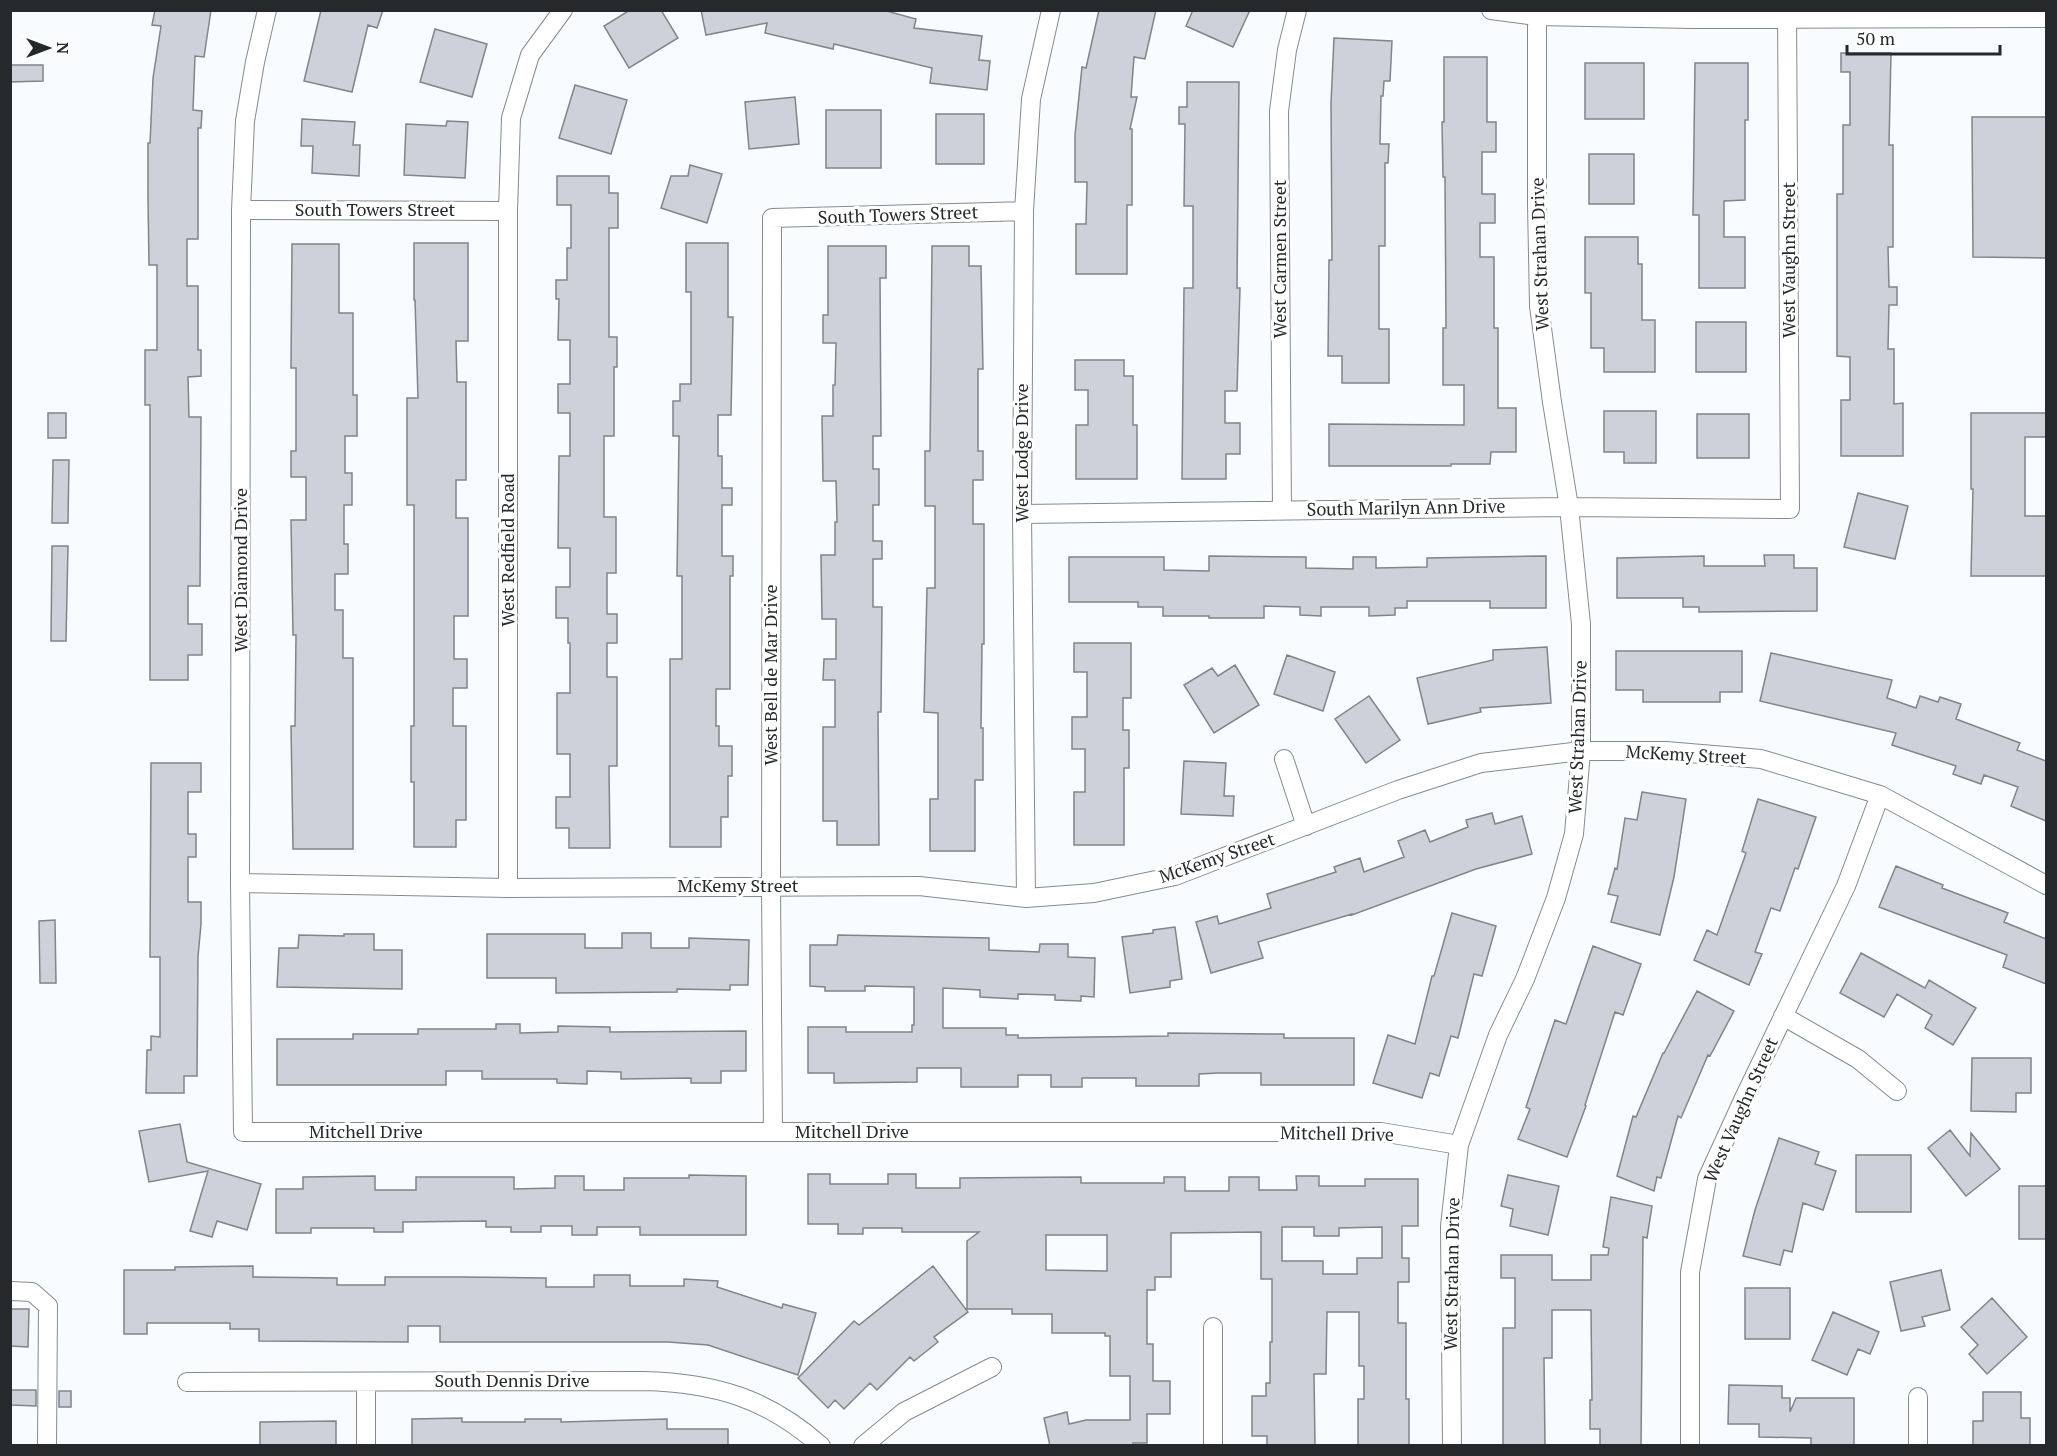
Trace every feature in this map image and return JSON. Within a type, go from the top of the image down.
[{"type":"street","name":"West Diamond Drive","points":[[243,1132],[240,883],[241,210],[245,121],[267,10]]},
{"type":"street","name":"West Redfield Road","points":[[508,888],[508,211],[511,118],[530,55],[563,10]]},
{"type":"street","name":"West Carmen Street","points":[[1282,509],[1279,111],[1287,50],[1297,10]]},
{"type":"street","points":[[1491,10],[1537,13],[2046,18]]},
{"type":"street","name":"West Lodge Drive","points":[[1026,898],[1022,514],[1024,211],[1031,99],[1044,12]]},
{"type":"street","name":"West Strahan Drive","points":[[1452,1446],[1449,1226],[1459,1145],[1498,1035],[1525,979],[1556,898],[1574,834],[1581,751],[1581,624],[1569,507],[1539,306],[1537,13]]},
{"type":"street","name":"West Vaughn Street","points":[[1787,15],[1790,509]]},
{"type":"street","name":"South Towers Street","points":[[241,210],[508,211]]},
{"type":"street","name":"South Towers Street","points":[[772,218],[1024,211]]},
{"type":"street","name":"West Bell de Mar Drive","points":[[772,218],[773,1132]]},
{"type":"street","name":"South Marilyn Ann Drive","points":[[1022,514],[1569,507],[1790,509]]},
{"type":"street","name":"McKemy Street","points":[[240,883],[508,888],[919,885],[1026,898],[1094,893],[1175,876],[1398,790],[1481,763],[1581,751],[1666,751],[1761,759],[1880,795],[2046,885]]},
{"type":"street","points":[[1284,759],[1306,826]]},
{"type":"street","name":"West Vaughn Street","points":[[1690,1446],[1690,1272],[1707,1179],[1846,885],[1880,795]]},
{"type":"street","points":[[1783,1016],[1858,1059],[1897,1091]]},
{"type":"street","name":"Mitchell Drive","points":[[243,1132],[1381,1132],[1459,1145]]},
{"type":"street","points":[[10,1291],[33,1292],[48,1305],[47,1446]]},
{"type":"street","points":[[1213,1327],[1213,1446]]},
{"type":"street","points":[[863,1446],[904,1412],[992,1367]]},
{"type":"street","name":"South Dennis Drive","points":[[187,1382],[644,1381],[691,1384],[739,1395],[787,1419],[821,1446]]},
{"type":"street","points":[[366,1382],[366,1446]]},
{"type":"street","points":[[1918,1397],[1918,1446]]},
{"type":"building","points":[[155,10],[211,10],[204,57],[195,56],[193,110],[202,111],[201,128],[198,128],[198,239],[187,239],[187,286],[198,286],[198,350],[201,350],[201,376],[188,377],[189,417],[201,417],[200,586],[188,586],[188,624],[202,624],[202,655],[188,655],[188,680],[150,680],[150,405],[145,405],[145,350],[157,350],[157,265],[149,265],[148,198],[148,143],[150,143],[153,78],[161,26],[152,25]]},
{"type":"building","points":[[321,10],[383,10],[377,28],[368,25],[352,92],[304,81]]},
{"type":"building","points":[[630,10],[661,10],[678,38],[629,68],[604,26]]},
{"type":"building","points":[[701,10],[883,10],[916,19],[914,28],[982,36],[979,60],[990,61],[987,90],[930,83],[932,68],[834,44],[833,49],[765,33],[767,23],[706,35]]},
{"type":"building","points":[[1099,10],[1156,10],[1145,59],[1134,57],[1131,97],[1137,97],[1130,129],[1132,129],[1132,205],[1127,205],[1127,274],[1076,274],[1076,224],[1086,224],[1087,182],[1075,182],[1075,135],[1082,67],[1086,68]]},
{"type":"building","points":[[1193,10],[1250,10],[1233,47],[1186,26]]},
{"type":"building","points":[[435,29],[487,44],[472,97],[420,82]]},
{"type":"building","points":[[1334,38],[1392,41],[1390,81],[1384,81],[1383,96],[1381,96],[1380,144],[1389,144],[1388,163],[1385,163],[1385,246],[1379,246],[1379,329],[1389,329],[1389,383],[1342,383],[1342,356],[1328,356],[1329,260],[1332,260],[1331,103]]},
{"type":"building","points":[[1841,53],[1891,53],[1889,145],[1893,145],[1893,247],[1888,247],[1889,287],[1897,287],[1897,305],[1889,305],[1888,349],[1894,349],[1894,404],[1903,403],[1903,456],[1841,456],[1841,400],[1850,400],[1850,357],[1837,356],[1837,194],[1843,194],[1843,125],[1850,125],[1850,72],[1841,72]]},
{"type":"building","points":[[1444,57],[1487,57],[1487,122],[1496,122],[1496,152],[1482,152],[1482,194],[1495,194],[1495,223],[1480,223],[1480,257],[1494,257],[1494,328],[1498,328],[1498,408],[1516,408],[1516,452],[1491,452],[1490,464],[1329,466],[1329,424],[1464,425],[1464,385],[1443,385],[1443,328],[1446,328],[1445,177],[1443,177],[1442,122],[1444,122]]},
{"type":"building","points":[[1585,63],[1644,63],[1644,119],[1585,119]]},
{"type":"building","points":[[1695,63],[1748,63],[1745,200],[1724,201],[1724,237],[1745,237],[1745,288],[1699,288],[1699,215],[1693,215]]},
{"type":"building","points":[[10,65],[43,65],[43,81],[10,82]]},
{"type":"building","points":[[1187,82],[1239,82],[1237,288],[1240,288],[1237,391],[1225,391],[1225,423],[1240,423],[1240,454],[1226,454],[1226,479],[1182,479],[1184,288],[1193,288],[1193,206],[1184,206],[1185,124],[1179,124],[1179,107],[1187,107]]},
{"type":"building","points":[[575,85],[627,100],[611,154],[559,138]]},
{"type":"building","points":[[795,97],[799,144],[749,149],[745,102]]},
{"type":"building","points":[[826,110],[881,110],[881,168],[826,168]]},
{"type":"building","points":[[936,114],[984,114],[984,164],[936,164]]},
{"type":"building","points":[[1972,117],[2046,117],[2046,258],[1973,257]]},
{"type":"building","points":[[302,119],[355,122],[353,145],[360,145],[359,176],[312,173],[313,146],[301,146]]},
{"type":"building","points":[[447,121],[468,122],[465,178],[404,175],[406,124],[446,126]]},
{"type":"building","points":[[1589,154],[1634,154],[1634,204],[1589,204]]},
{"type":"building","points":[[690,165],[722,174],[707,223],[661,208],[671,176],[688,176]]},
{"type":"building","points":[[557,176],[609,176],[609,193],[618,193],[618,228],[609,228],[609,337],[617,337],[617,367],[614,367],[614,436],[604,436],[604,517],[616,517],[616,573],[607,573],[607,614],[617,614],[617,643],[607,643],[607,677],[617,677],[617,766],[609,766],[610,848],[569,848],[569,828],[556,828],[556,797],[570,797],[570,754],[557,754],[557,693],[570,693],[570,643],[568,643],[568,618],[556,618],[556,587],[570,587],[570,548],[558,548],[559,456],[570,456],[570,413],[558,413],[558,384],[570,384],[570,340],[558,340],[559,299],[556,299],[556,280],[567,280],[567,248],[571,248],[571,205],[557,205]]},
{"type":"building","points":[[1585,237],[1638,237],[1638,264],[1642,264],[1642,320],[1655,320],[1655,372],[1604,372],[1604,348],[1591,348],[1591,293],[1585,293]]},
{"type":"building","points":[[414,243],[468,243],[468,341],[456,341],[457,382],[466,382],[466,480],[456,480],[456,518],[468,518],[468,616],[454,616],[454,659],[467,659],[467,688],[453,688],[453,726],[466,726],[466,820],[456,820],[456,847],[414,847],[411,726],[414,726],[414,505],[407,505],[407,398],[418,398]]},
{"type":"building","points":[[686,243],[728,243],[728,317],[733,317],[731,415],[718,415],[718,456],[722,456],[722,488],[732,488],[732,505],[722,505],[722,556],[733,556],[733,576],[730,576],[730,689],[716,689],[716,726],[719,726],[719,746],[732,746],[732,776],[728,776],[728,817],[721,817],[721,847],[670,847],[670,659],[682,659],[682,576],[677,576],[679,436],[673,436],[673,401],[680,401],[680,384],[691,384],[691,292],[686,292]]},
{"type":"building","points":[[292,244],[339,244],[339,313],[353,313],[353,395],[357,395],[357,436],[345,436],[345,473],[352,473],[352,505],[344,505],[344,544],[348,544],[348,574],[335,574],[335,610],[343,610],[343,658],[353,658],[353,849],[293,849],[291,726],[295,726],[296,635],[293,635],[291,520],[306,520],[306,477],[291,477],[291,451],[296,451],[296,368],[291,368]]},
{"type":"building","points":[[828,246],[886,246],[886,278],[880,278],[881,436],[873,436],[873,469],[879,469],[879,505],[873,505],[873,541],[882,541],[882,559],[873,559],[873,607],[882,607],[881,712],[878,712],[879,845],[837,845],[837,821],[823,821],[823,727],[835,727],[835,680],[823,680],[824,659],[836,659],[836,619],[822,619],[821,555],[835,555],[835,522],[837,522],[836,481],[823,481],[822,416],[833,416],[836,343],[823,343],[823,315],[828,315]]},
{"type":"building","points":[[932,246],[969,246],[969,266],[981,266],[983,369],[978,369],[978,451],[983,451],[983,480],[973,480],[973,524],[984,524],[981,728],[983,728],[983,780],[975,780],[975,851],[930,851],[930,799],[938,799],[938,713],[924,712],[927,588],[935,588],[935,506],[925,506],[925,451],[930,451]]},
{"type":"building","points":[[1696,322],[1746,322],[1746,372],[1696,372]]},
{"type":"building","points":[[1075,360],[1124,360],[1124,376],[1133,376],[1133,425],[1137,425],[1137,479],[1076,479],[1076,425],[1088,425],[1088,390],[1075,390]]},
{"type":"building","points":[[1604,411],[1656,411],[1656,463],[1624,463],[1624,452],[1604,452]]},
{"type":"building","points":[[48,413],[66,413],[66,438],[48,438]]},
{"type":"building","points":[[1971,413],[2046,413],[2046,437],[2025,437],[2025,516],[2046,516],[2046,576],[1971,576],[1973,489],[1971,489]]},
{"type":"building","points":[[1697,414],[1749,414],[1749,458],[1697,458]]},
{"type":"building","points":[[53,460],[69,460],[68,523],[52,523]]},
{"type":"building","points":[[1858,493],[1908,506],[1895,559],[1844,547]]},
{"type":"building","points":[[52,546],[68,546],[66,641],[51,641]]},
{"type":"building","points":[[1764,555],[1794,555],[1794,568],[1817,568],[1817,611],[1699,612],[1699,607],[1683,607],[1683,598],[1617,598],[1617,558],[1704,556],[1704,566],[1765,566]]},
{"type":"building","points":[[1209,556],[1306,557],[1306,568],[1353,569],[1353,557],[1376,557],[1376,568],[1427,567],[1427,558],[1546,556],[1546,608],[1490,608],[1490,601],[1407,601],[1407,608],[1395,608],[1395,615],[1369,616],[1369,607],[1321,607],[1321,616],[1300,615],[1300,607],[1264,606],[1264,618],[1209,618],[1209,616],[1163,616],[1163,607],[1138,607],[1138,602],[1069,602],[1069,557],[1164,557],[1164,570],[1209,571]]},
{"type":"building","points":[[1074,643],[1131,643],[1131,698],[1123,698],[1123,730],[1129,730],[1129,768],[1124,768],[1124,845],[1074,845],[1074,792],[1085,792],[1085,749],[1072,749],[1072,717],[1087,717],[1087,672],[1074,672]]},
{"type":"building","points":[[1547,647],[1551,703],[1480,708],[1481,712],[1428,724],[1417,678],[1493,660],[1493,650]]},
{"type":"building","points":[[1616,651],[1742,651],[1742,692],[1720,692],[1720,702],[1643,702],[1643,690],[1616,690]]},
{"type":"building","points":[[1771,653],[1892,680],[1887,698],[1916,708],[1920,696],[1938,702],[1940,697],[1961,704],[1956,719],[2020,743],[2017,750],[2046,761],[2046,821],[2011,806],[2018,787],[1984,775],[1981,784],[1953,774],[1956,766],[1892,745],[1896,733],[1760,701]]},
{"type":"building","points":[[1287,655],[1335,672],[1323,711],[1274,694]]},
{"type":"building","points":[[1235,665],[1259,705],[1214,733],[1184,685],[1212,668],[1218,676]]},
{"type":"building","points":[[1369,696],[1400,740],[1366,763],[1335,719]]},
{"type":"building","points":[[1184,761],[1226,763],[1224,796],[1234,796],[1233,816],[1181,814]]},
{"type":"building","points":[[151,763],[201,763],[201,792],[188,792],[188,834],[196,834],[196,857],[188,857],[188,902],[201,902],[197,1076],[184,1076],[184,1093],[146,1093],[147,1050],[151,1050],[151,1036],[160,1037],[160,957],[150,957]]},
{"type":"building","points":[[1642,792],[1686,799],[1674,877],[1660,935],[1611,922],[1618,896],[1608,894],[1615,868],[1617,869],[1625,818],[1637,820]]},
{"type":"building","points":[[1758,799],[1816,817],[1780,911],[1771,908],[1755,952],[1762,954],[1749,985],[1694,960],[1707,930],[1717,935],[1746,853],[1742,851]]},
{"type":"building","points":[[1492,813],[1495,824],[1522,816],[1532,854],[1476,869],[1352,915],[1258,942],[1263,958],[1211,973],[1196,922],[1217,916],[1219,924],[1271,908],[1267,894],[1336,872],[1334,867],[1360,858],[1364,872],[1404,857],[1398,841],[1425,830],[1430,842],[1468,827],[1466,820]]},
{"type":"building","points":[[1896,866],[1943,885],[1942,888],[2008,913],[2004,922],[2046,939],[2046,984],[2003,967],[2007,955],[1879,907]]},
{"type":"building","points":[[1452,913],[1496,926],[1482,976],[1474,974],[1458,1038],[1451,1036],[1439,1076],[1430,1073],[1422,1098],[1373,1083],[1388,1035],[1415,1044],[1432,976],[1434,976]]},
{"type":"building","points":[[55,920],[56,983],[40,983],[39,921]]},
{"type":"building","points":[[1175,927],[1182,979],[1170,981],[1170,987],[1130,993],[1122,937],[1153,933],[1153,930]]},
{"type":"building","points":[[622,933],[651,933],[651,948],[689,948],[689,938],[749,940],[748,985],[730,985],[730,990],[677,989],[677,992],[556,993],[556,978],[487,978],[487,934],[585,934],[585,948],[622,948]]},
{"type":"building","points":[[344,934],[374,934],[374,950],[402,950],[402,989],[277,987],[279,948],[298,948],[299,935],[344,936]]},
{"type":"building","points":[[838,935],[989,938],[989,950],[1039,952],[1040,944],[1068,944],[1068,957],[1095,958],[1094,997],[1081,996],[1081,1001],[1055,1000],[1055,995],[1018,994],[1018,999],[980,997],[980,990],[943,988],[943,1028],[1006,1028],[1006,1035],[1018,1035],[1018,1038],[1168,1036],[1168,1033],[1284,1034],[1284,1038],[1354,1038],[1354,1085],[1261,1085],[1261,1073],[1218,1073],[1199,1074],[1199,1086],[1136,1086],[1136,1078],[1082,1078],[1082,1087],[1051,1087],[1051,1075],[1018,1075],[1018,1087],[961,1087],[961,1068],[917,1068],[917,1082],[834,1083],[834,1073],[808,1073],[808,1027],[846,1027],[846,1032],[912,1032],[912,1025],[914,1025],[914,987],[865,986],[865,991],[825,991],[825,987],[810,986],[810,945],[837,945]]},
{"type":"building","points":[[1593,946],[1641,964],[1623,1015],[1615,1012],[1586,1106],[1567,1157],[1518,1139],[1530,1109],[1526,1107],[1555,1020],[1566,1024]]},
{"type":"building","points":[[1861,953],[1925,988],[1929,980],[1976,1008],[1953,1045],[1925,1028],[1932,1015],[1897,994],[1884,1017],[1840,993]]},
{"type":"building","points":[[1697,991],[1734,1011],[1710,1056],[1708,1055],[1681,1118],[1678,1116],[1661,1178],[1657,1177],[1654,1191],[1617,1176],[1633,1116],[1636,1117],[1663,1053]]},
{"type":"building","points":[[496,1024],[520,1024],[520,1033],[558,1032],[558,1026],[610,1027],[610,1032],[746,1031],[746,1071],[721,1071],[721,1083],[691,1083],[691,1078],[621,1079],[621,1072],[587,1071],[587,1084],[557,1083],[557,1079],[482,1079],[482,1071],[446,1071],[446,1085],[277,1085],[277,1039],[353,1039],[353,1034],[418,1034],[418,1029],[496,1029]]},
{"type":"building","points":[[1972,1058],[2031,1058],[2031,1093],[2016,1093],[2016,1112],[1971,1111]]},
{"type":"building","points":[[180,1124],[187,1162],[261,1184],[247,1230],[217,1221],[212,1237],[190,1231],[208,1171],[149,1182],[139,1131]]},
{"type":"building","points":[[1950,1130],[1970,1156],[1971,1133],[2000,1169],[1966,1196],[1928,1148]]},
{"type":"building","points":[[1779,1138],[1819,1152],[1815,1164],[1836,1171],[1823,1210],[1803,1203],[1792,1252],[1784,1250],[1780,1265],[1743,1256],[1755,1210]]},
{"type":"building","points":[[1856,1155],[1911,1155],[1911,1212],[1856,1212]]},
{"type":"building","points":[[808,1174],[830,1174],[830,1184],[888,1184],[888,1174],[916,1174],[916,1188],[960,1188],[960,1178],[1081,1177],[1081,1183],[1164,1183],[1164,1177],[1185,1177],[1185,1191],[1229,1191],[1229,1177],[1259,1177],[1259,1190],[1297,1190],[1296,1176],[1319,1176],[1319,1186],[1365,1186],[1365,1179],[1418,1179],[1418,1226],[1402,1226],[1402,1258],[1409,1258],[1409,1282],[1398,1282],[1398,1323],[1406,1323],[1406,1399],[1409,1399],[1409,1446],[1358,1446],[1358,1399],[1364,1399],[1364,1366],[1359,1366],[1359,1312],[1327,1312],[1326,1374],[1314,1374],[1315,1446],[1267,1446],[1267,1436],[1252,1436],[1252,1396],[1266,1396],[1266,1383],[1270,1383],[1270,1342],[1272,1342],[1272,1279],[1261,1279],[1261,1232],[1171,1233],[1171,1277],[1155,1277],[1155,1290],[1147,1290],[1147,1344],[1153,1344],[1153,1381],[1170,1381],[1170,1414],[1147,1414],[1147,1443],[1133,1443],[1133,1446],[1050,1446],[1044,1418],[1067,1412],[1069,1424],[1086,1420],[1130,1420],[1130,1376],[1110,1376],[1110,1336],[1105,1336],[1105,1333],[1052,1333],[1052,1314],[1012,1314],[1012,1309],[967,1309],[967,1241],[979,1232],[902,1232],[902,1228],[863,1228],[863,1234],[838,1234],[838,1224],[808,1224]],"holes":[[[1282,1227],[1314,1227],[1314,1236],[1339,1236],[1339,1228],[1382,1227],[1382,1258],[1357,1258],[1357,1274],[1323,1274],[1323,1261],[1282,1261]],[[1046,1235],[1107,1235],[1107,1271],[1046,1270]]]},
{"type":"building","points":[[689,1175],[746,1176],[746,1235],[640,1235],[640,1227],[597,1227],[597,1235],[572,1235],[572,1226],[541,1226],[541,1232],[511,1232],[511,1227],[486,1227],[486,1221],[403,1222],[403,1232],[374,1232],[374,1228],[311,1228],[311,1233],[276,1233],[276,1189],[303,1189],[303,1177],[375,1176],[375,1190],[416,1190],[416,1177],[514,1177],[514,1189],[555,1188],[555,1176],[584,1176],[584,1190],[624,1190],[624,1178],[689,1178]]},
{"type":"building","points":[[1508,1175],[1559,1186],[1548,1235],[1510,1226],[1513,1209],[1501,1206]]},
{"type":"building","points":[[2019,1186],[2046,1186],[2046,1239],[2019,1239]]},
{"type":"building","points":[[1611,1197],[1652,1206],[1647,1238],[1643,1237],[1641,1446],[1600,1446],[1600,1429],[1590,1429],[1591,1310],[1552,1310],[1552,1358],[1544,1358],[1545,1446],[1503,1446],[1503,1328],[1515,1328],[1515,1278],[1501,1278],[1501,1255],[1552,1255],[1552,1280],[1591,1280],[1591,1255],[1608,1255],[1609,1248],[1603,1247]]},
{"type":"building","points":[[253,1266],[253,1277],[337,1278],[337,1285],[385,1285],[385,1277],[546,1278],[546,1287],[594,1287],[594,1275],[630,1275],[630,1286],[684,1286],[684,1279],[718,1281],[717,1287],[782,1308],[783,1304],[816,1313],[798,1375],[708,1345],[668,1342],[440,1342],[440,1326],[408,1326],[408,1342],[259,1341],[259,1329],[230,1329],[230,1323],[147,1323],[147,1334],[124,1334],[124,1270]]},
{"type":"building","points":[[933,1266],[968,1312],[934,1337],[938,1342],[914,1361],[910,1357],[877,1390],[870,1383],[844,1409],[835,1400],[828,1408],[798,1378],[854,1321],[859,1325]]},
{"type":"building","points":[[1941,1270],[1950,1310],[1922,1317],[1925,1326],[1901,1331],[1890,1282]]},
{"type":"building","points":[[1745,1288],[1790,1288],[1790,1339],[1745,1339]]},
{"type":"building","points":[[1992,1298],[2027,1337],[1987,1374],[1969,1354],[1978,1345],[1961,1327]]},
{"type":"building","points":[[10,1309],[29,1309],[28,1347],[10,1346]]},
{"type":"building","points":[[1833,1312],[1879,1332],[1870,1354],[1858,1349],[1847,1375],[1812,1360]]},
{"type":"building","points":[[1729,1385],[1782,1386],[1782,1398],[1790,1398],[1790,1412],[1796,1398],[1854,1398],[1854,1446],[1811,1446],[1811,1438],[1759,1437],[1759,1424],[1728,1424]]},
{"type":"building","points":[[10,1390],[36,1390],[36,1406],[10,1405]]},
{"type":"building","points":[[59,1391],[71,1391],[71,1407],[59,1407]]},
{"type":"building","points":[[1983,1392],[2021,1392],[2021,1418],[2030,1418],[2030,1446],[1973,1446],[1973,1421],[1983,1421]]},
{"type":"building","points":[[462,1418],[462,1422],[525,1422],[525,1419],[561,1419],[561,1422],[667,1419],[667,1429],[728,1429],[728,1446],[412,1446],[412,1419]]},
{"type":"building","points":[[336,1421],[336,1446],[260,1446],[260,1422]]}]
